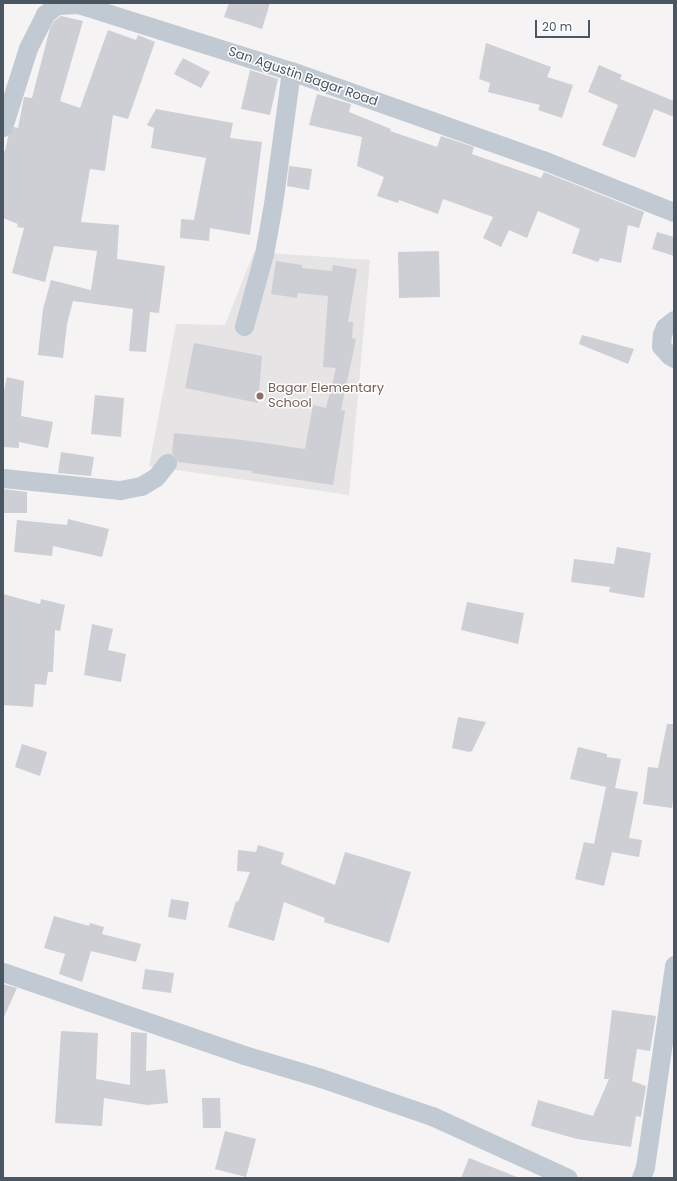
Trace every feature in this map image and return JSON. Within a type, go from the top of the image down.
[{"type":"street","name":"San Agustin Bagar Road","points":[[3,127],[28,48],[45,14],[57,5],[78,4],[291,71],[542,160],[674,212]]},
{"type":"street","points":[[244,326],[264,254],[291,71]]},
{"type":"street","points":[[674,320],[665,327],[662,334],[661,346],[674,358]]},
{"type":"street","points":[[3,478],[120,490],[141,486],[156,477],[167,463]]},
{"type":"street","points":[[641,1178],[645,1167],[674,965]]},
{"type":"street","points":[[3,972],[244,1056],[320,1078],[432,1116],[566,1178]]},
{"type":"shaded area","name":"Bagar Elementary School","points":[[254,252],[370,260],[349,495],[149,466],[176,324],[225,325]]},
{"type":"building","points":[[229,3],[270,3],[262,29],[224,17]]},
{"type":"building","points":[[61,16],[83,21],[60,101],[80,108],[108,30],[136,40],[138,35],[155,42],[128,119],[113,115],[105,171],[90,169],[81,222],[119,225],[117,259],[165,266],[159,313],[150,312],[146,352],[129,351],[133,309],[73,301],[67,324],[63,358],[38,355],[43,309],[51,280],[91,290],[97,251],[54,246],[45,282],[12,273],[24,228],[17,227],[18,224],[3,218],[3,151],[5,151],[8,137],[14,127],[18,128],[24,97],[32,98],[50,28],[54,21]]},
{"type":"building","points":[[486,43],[551,67],[547,77],[573,85],[562,118],[538,110],[540,105],[488,92],[490,83],[479,79]]},
{"type":"building","points":[[183,58],[210,72],[201,88],[174,74]]},
{"type":"building","points":[[599,65],[622,75],[620,79],[674,101],[674,117],[654,109],[635,158],[602,145],[618,105],[588,92]]},
{"type":"building","points":[[250,70],[278,79],[270,115],[241,109]]},
{"type":"building","points":[[317,94],[351,104],[349,112],[391,129],[390,131],[437,147],[441,136],[474,147],[472,154],[541,178],[544,172],[644,212],[639,228],[628,225],[621,263],[600,258],[598,262],[572,253],[580,229],[538,211],[527,238],[509,230],[501,247],[483,238],[493,217],[443,199],[438,214],[399,200],[398,203],[377,196],[384,177],[357,166],[362,137],[309,125]]},
{"type":"building","points":[[156,109],[233,123],[230,138],[262,142],[250,235],[210,228],[209,241],[180,238],[181,219],[194,220],[206,158],[151,148],[154,128],[147,125]]},
{"type":"building","points":[[289,166],[312,169],[309,190],[287,186]]},
{"type":"building","points":[[657,232],[674,237],[674,256],[652,249]]},
{"type":"building","points":[[439,251],[440,297],[399,298],[398,252]]},
{"type":"building","points":[[276,261],[302,265],[302,268],[332,271],[333,265],[357,269],[348,322],[353,322],[352,338],[356,339],[341,410],[345,411],[333,485],[252,473],[252,471],[178,462],[172,453],[174,433],[243,440],[305,449],[313,405],[326,408],[336,368],[323,367],[328,296],[298,293],[297,298],[271,294]]},
{"type":"building","points":[[582,335],[634,349],[628,364],[579,344]]},
{"type":"building","points":[[194,343],[262,356],[258,403],[185,388]]},
{"type":"building","points":[[7,377],[24,381],[21,416],[53,422],[48,448],[19,442],[19,448],[3,447],[3,395]]},
{"type":"building","points":[[95,395],[124,398],[121,437],[91,434]]},
{"type":"building","points":[[61,452],[94,457],[91,476],[58,473]]},
{"type":"building","points":[[3,489],[27,492],[27,513],[3,513]]},
{"type":"building","points":[[68,519],[109,529],[102,557],[53,546],[52,556],[14,552],[17,520],[67,525]]},
{"type":"building","points":[[617,547],[651,553],[644,598],[609,592],[610,587],[571,582],[574,559],[614,564]]},
{"type":"building","points":[[3,594],[40,604],[41,599],[65,605],[60,631],[55,630],[53,672],[48,672],[46,685],[35,684],[33,707],[3,705]]},
{"type":"building","points":[[467,602],[524,613],[518,644],[461,630]]},
{"type":"building","points":[[92,624],[113,629],[108,650],[126,654],[121,682],[84,675]]},
{"type":"building","points":[[458,717],[486,722],[472,751],[469,752],[452,748]]},
{"type":"building","points":[[667,724],[674,724],[674,792],[672,808],[643,804],[648,767],[658,768]]},
{"type":"building","points":[[22,744],[47,752],[40,776],[15,767]]},
{"type":"building","points":[[578,747],[607,754],[607,757],[621,759],[615,788],[638,792],[629,838],[642,840],[639,857],[612,852],[604,886],[575,879],[584,842],[594,844],[606,787],[570,779]]},
{"type":"building","points":[[258,845],[284,853],[281,864],[335,885],[345,852],[411,872],[389,943],[324,922],[325,918],[284,902],[274,941],[228,927],[236,901],[238,902],[250,872],[237,871],[238,850],[256,852]]},
{"type":"building","points":[[171,899],[189,902],[186,920],[168,917]]},
{"type":"building","points":[[54,916],[89,926],[90,923],[104,927],[102,934],[141,944],[136,962],[91,951],[82,982],[59,974],[65,954],[44,948]]},
{"type":"building","points":[[145,969],[174,973],[171,993],[142,989]]},
{"type":"building","points":[[3,984],[17,988],[3,1019]]},
{"type":"building","points":[[612,1010],[656,1016],[650,1051],[637,1049],[632,1081],[646,1086],[641,1117],[636,1116],[631,1147],[577,1139],[531,1126],[538,1100],[593,1116],[609,1079],[604,1079]]},
{"type":"building","points":[[61,1031],[98,1033],[96,1079],[130,1085],[131,1032],[147,1033],[146,1071],[165,1069],[168,1103],[147,1105],[104,1098],[102,1126],[55,1123]]},
{"type":"building","points":[[202,1098],[220,1098],[221,1128],[203,1128]]},
{"type":"building","points":[[225,1131],[256,1139],[246,1177],[215,1169]]},
{"type":"building","points":[[469,1158],[517,1177],[461,1178]]},
{"type":"place","name":"Bagar Elementary School","points":[[260,396]]}]
